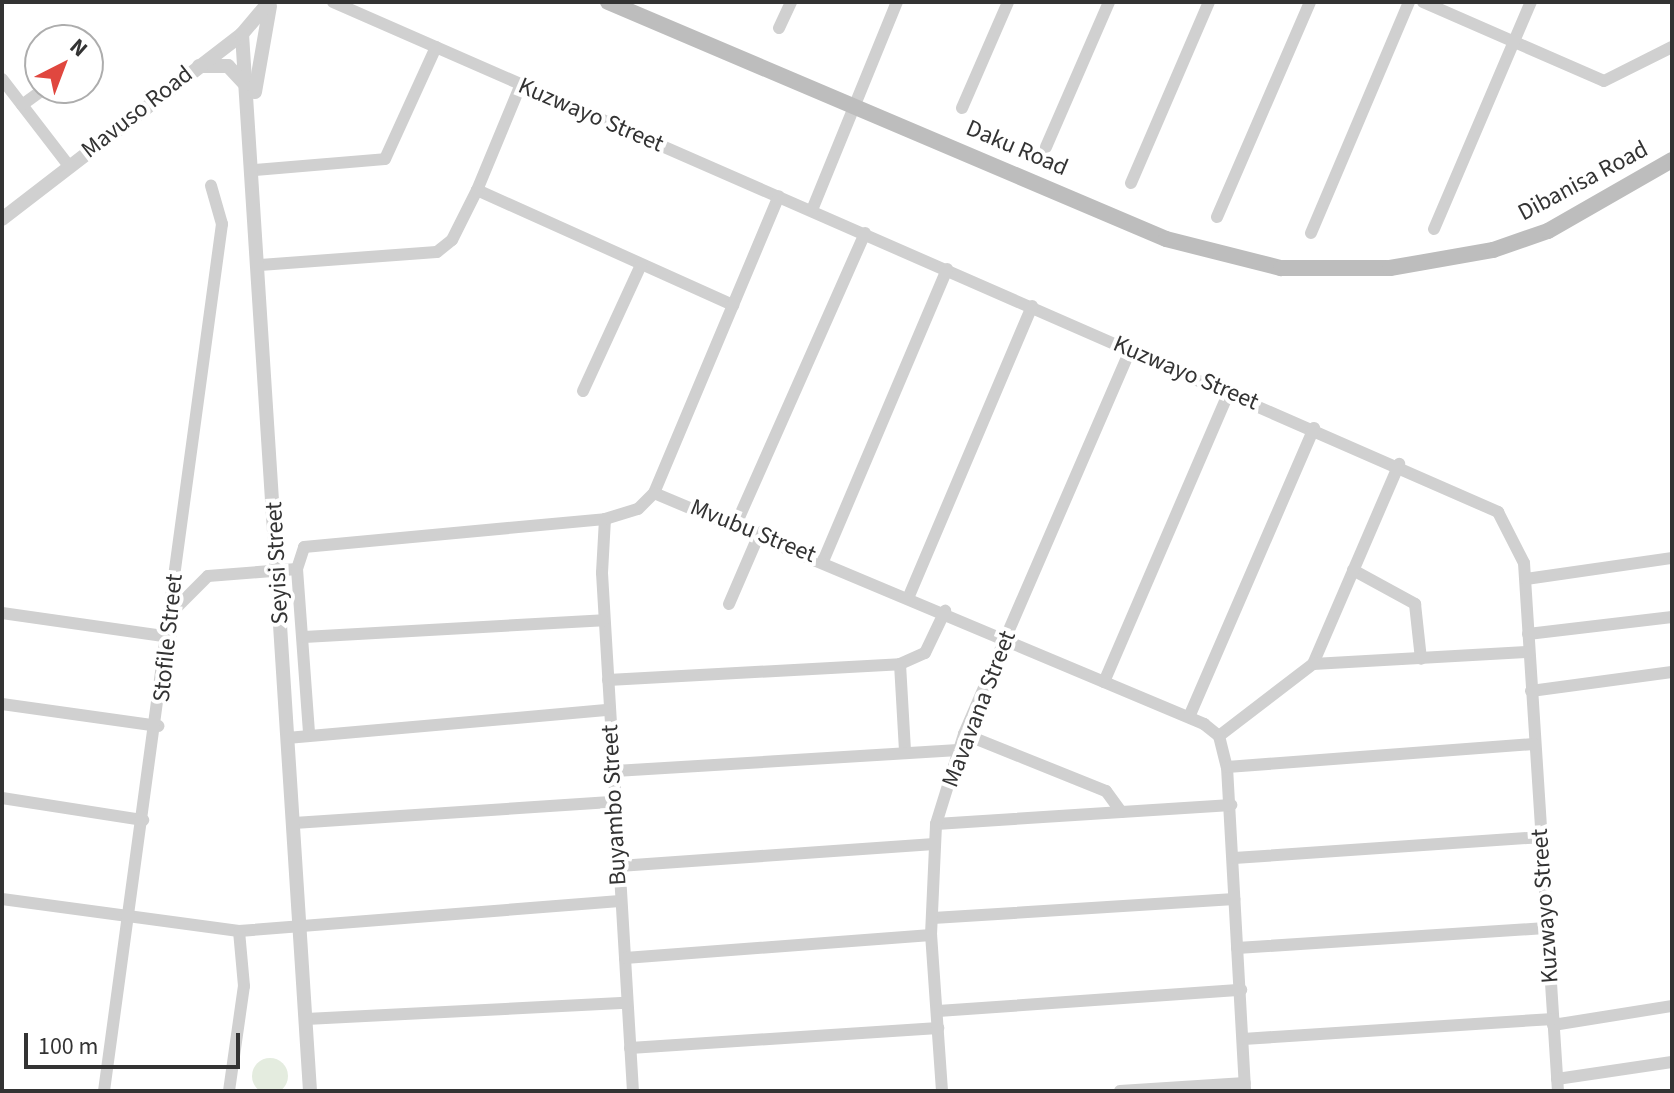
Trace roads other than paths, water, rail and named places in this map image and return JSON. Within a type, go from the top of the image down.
[{"type":"main road","name":"Daku Road","points":[[608,2],[1215,255],[1304,271],[1422,264]]},
{"type":"main road","name":"Dibanisa Road","points":[[1422,264],[1548,231],[1672,160]]},
{"type":"street","name":"Mavuso Road","points":[[2,219],[194,67],[242,34],[270,2]]},
{"type":"street","points":[[253,117],[270,2]]},
{"type":"street","name":"Kuzwayo Street","points":[[333,2],[1399,464],[1498,512],[1516,538],[1526,579],[1539,837],[1557,1085]]},
{"type":"street","points":[[779,28],[791,2]]},
{"type":"street","points":[[812,210],[852,102],[897,2]]},
{"type":"street","points":[[962,108],[1008,2]]},
{"type":"street","points":[[1046,147],[1109,2]]},
{"type":"street","points":[[1131,183],[1209,2]]},
{"type":"street","points":[[1217,217],[1310,2]]},
{"type":"street","points":[[1311,233],[1409,2]]},
{"type":"street","points":[[1423,2],[1611,81],[1672,47]]},
{"type":"street","points":[[1434,229],[1531,2]]},
{"type":"street","name":"Seyisi Street","points":[[242,34],[253,117],[277,572],[310,1091]]},
{"type":"street","points":[[255,170],[385,159],[436,47]]},
{"type":"street","points":[[194,67],[228,66],[248,89]]},
{"type":"street","points":[[260,265],[437,252],[452,240],[477,190],[521,84]]},
{"type":"street","points":[[4,85],[69,166]]},
{"type":"street","name":"Stofile Street","points":[[104,1091],[174,610],[222,224],[211,186]]},
{"type":"street","points":[[477,190],[733,305]]},
{"type":"street","points":[[309,731],[297,569],[304,547],[605,519],[638,509],[654,493],[779,196]]},
{"type":"street","points":[[737,522],[865,233]]},
{"type":"street","points":[[583,391],[641,265]]},
{"type":"street","points":[[824,559],[947,269]]},
{"type":"street","points":[[909,596],[1032,306]]},
{"type":"street","name":"Mavavana Street","points":[[942,1091],[931,935],[936,824],[964,734],[1131,349]]},
{"type":"street","points":[[1104,682],[1229,392]]},
{"type":"street","points":[[1189,717],[1314,428]]},
{"type":"street","points":[[1120,1091],[1245,1087],[1231,805],[1227,767],[1219,736],[1313,664],[1399,464]]},
{"type":"street","name":"Mvubu Street","points":[[654,493],[737,522],[945,611],[1189,717],[1219,736]]},
{"type":"street","name":"Buyambo Street","points":[[605,519],[604,620],[633,1091]]},
{"type":"street","points":[[729,604],[760,532]]},
{"type":"street","points":[[1526,579],[1672,558]]},
{"type":"street","points":[[174,610],[208,576],[297,569]]},
{"type":"street","points":[[1353,570],[1415,604],[1421,659]]},
{"type":"street","points":[[608,680],[900,664],[925,653],[945,611]]},
{"type":"street","points":[[2,613],[170,637]]},
{"type":"street","points":[[1528,634],[1672,617]]},
{"type":"street","points":[[304,637],[604,620]]},
{"type":"street","points":[[1313,664],[1529,652]]},
{"type":"street","points":[[900,664],[905,752]]},
{"type":"street","points":[[1531,691],[1672,672]]},
{"type":"street","points":[[2,704],[158,726]]},
{"type":"street","points":[[287,738],[309,731],[609,710]]},
{"type":"street","points":[[964,734],[1106,791],[1121,812]]},
{"type":"street","points":[[1227,767],[1534,744]]},
{"type":"street","points":[[615,771],[958,750]]},
{"type":"street","points":[[2,798],[143,820]]},
{"type":"street","points":[[294,823],[614,802]]},
{"type":"street","points":[[936,824],[1231,805]]},
{"type":"street","points":[[1234,858],[1539,837]]},
{"type":"street","points":[[619,866],[934,844]]},
{"type":"street","points":[[2,899],[130,920],[239,931],[620,901]]},
{"type":"street","points":[[933,918],[1234,899]]},
{"type":"street","points":[[1237,948],[1545,928]]},
{"type":"street","points":[[229,1091],[244,986],[239,931]]},
{"type":"street","points":[[625,958],[931,935]]},
{"type":"street","points":[[938,1011],[1241,990]]},
{"type":"street","points":[[306,1019],[626,1003]]},
{"type":"street","points":[[1243,1039],[1553,1022],[1672,1006]]},
{"type":"street","points":[[630,1048],[938,1028]]},
{"type":"street","points":[[1557,1085],[1672,1062]]}]
